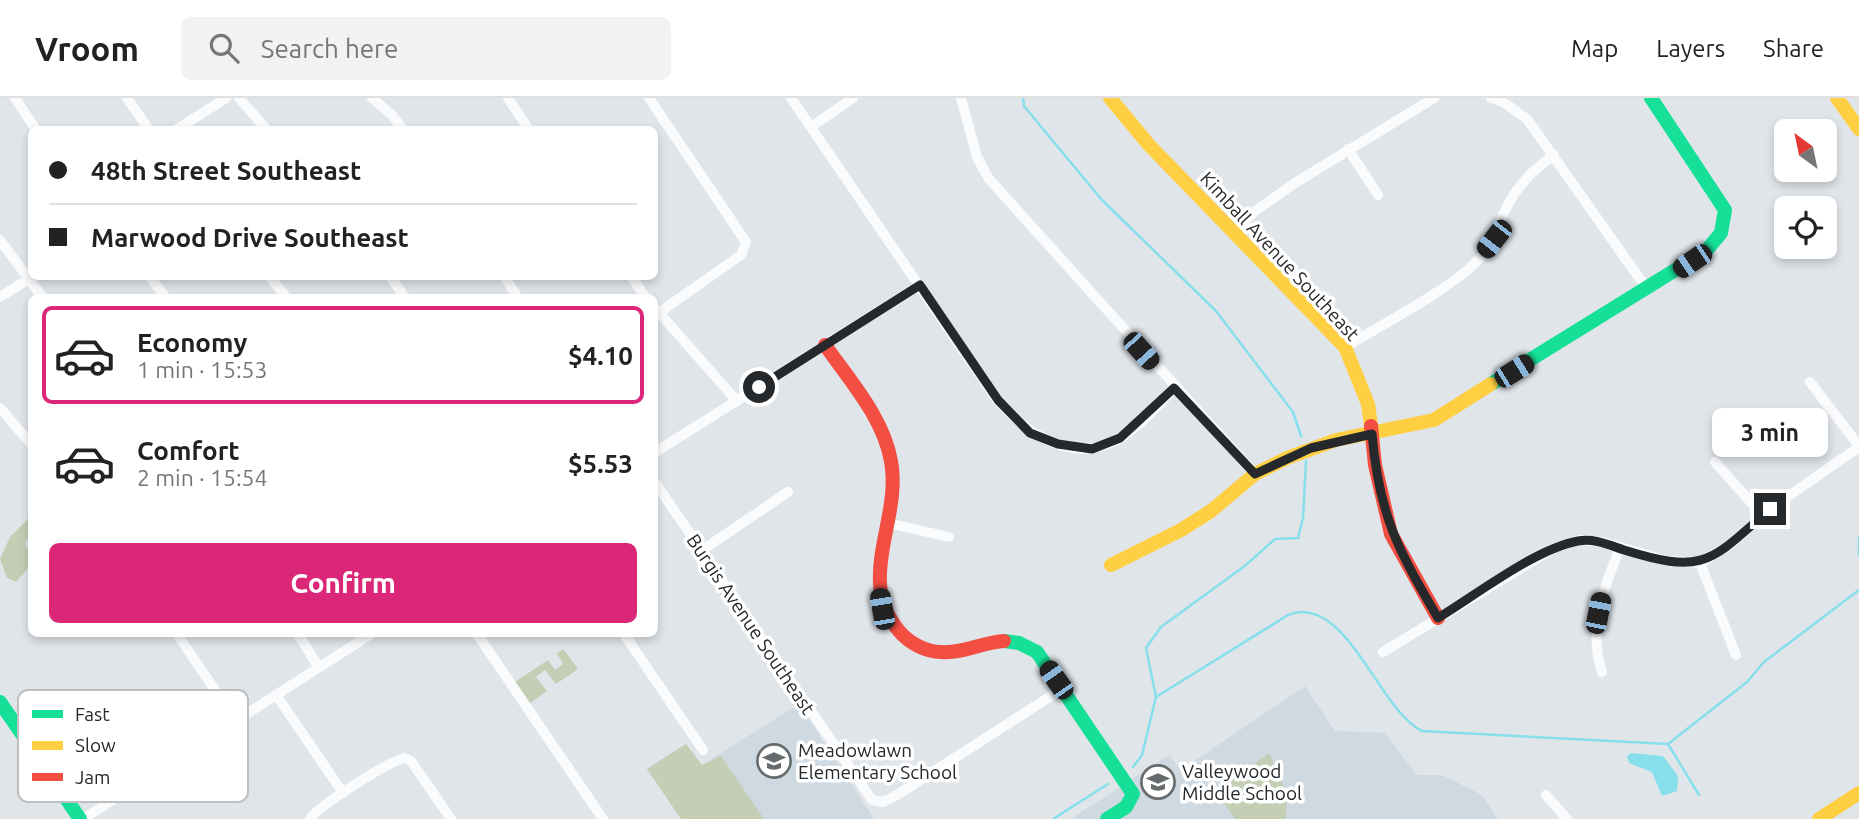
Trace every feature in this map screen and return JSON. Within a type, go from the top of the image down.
[{"type":"street","points":[[15,98],[33,126]]},
{"type":"street","points":[[127,98],[146,126]]},
{"type":"street","points":[[182,126],[226,98]]},
{"type":"street","points":[[239,98],[264,126]]},
{"type":"street","points":[[372,98],[400,126]]},
{"type":"street","points":[[508,98],[526,126]]},
{"type":"street","points":[[649,98],[746,242],[741,255],[658,308]]},
{"type":"street","points":[[791,98],[998,400],[1030,433],[1058,444],[1092,449],[1120,438],[1174,388]]},
{"type":"street","points":[[811,127],[853,98]]},
{"type":"street","points":[[961,98],[977,157],[989,179],[1174,388],[1255,474]]},
{"type":"street","name":"Kimball Avenue Southeast","points":[[1110,98],[1149,145],[1345,347],[1368,404],[1381,500],[1391,534],[1438,618]]},
{"type":"street","points":[[1232,232],[1255,211],[1348,149],[1434,98]]},
{"type":"street","points":[[1491,98],[1503,102],[1527,119],[1647,289]]},
{"type":"street","points":[[1111,565],[1212,511],[1255,474],[1311,448],[1434,420],[1647,289],[1720,239],[1726,225],[1726,209],[1651,98]]},
{"type":"street","points":[[1837,98],[1859,129]]},
{"type":"street","points":[[1348,149],[1378,195]]},
{"type":"street","points":[[1345,347],[1478,260],[1494,239],[1509,203],[1520,186],[1533,169],[1554,155]]},
{"type":"street","points":[[0,240],[28,274]]},
{"type":"street","points":[[0,297],[28,280]]},
{"type":"street","points":[[152,280],[163,294]]},
{"type":"street","points":[[272,280],[284,294]]},
{"type":"street","points":[[658,450],[920,285]]},
{"type":"street","points":[[658,310],[737,401]]},
{"type":"street","points":[[825,345],[886,441],[892,465],[888,523],[877,582],[882,609],[903,636],[936,652],[960,653],[1009,639],[1022,642],[1037,652],[1130,789],[1133,798],[1107,819]]},
{"type":"street","points":[[1383,652],[1554,548],[1580,540],[1603,542],[1668,562],[1700,563],[1727,548],[1763,516],[1859,447],[1810,382]]},
{"type":"street","points":[[0,408],[28,440]]},
{"type":"street","points":[[1716,462],[1763,516]]},
{"type":"street","name":"Burgis Avenue Southeast","points":[[658,487],[872,800],[883,802],[897,795],[1062,689]]},
{"type":"street","points":[[701,551],[788,492]]},
{"type":"street","points":[[888,523],[948,537]]},
{"type":"street","points":[[1602,673],[1598,659],[1598,613],[1607,577],[1620,549]]},
{"type":"street","points":[[1700,563],[1736,655]]},
{"type":"street","points":[[179,637],[215,690]]},
{"type":"street","points":[[300,637],[318,666]]},
{"type":"street","points":[[248,714],[366,637]]},
{"type":"street","points":[[479,637],[603,819]]},
{"type":"street","points":[[626,637],[703,750]]},
{"type":"street","points":[[277,696],[343,793]]},
{"type":"street","points":[[0,702],[18,728]]},
{"type":"street","points":[[310,819],[343,793],[394,761],[404,758],[411,761],[451,819]]},
{"type":"street","points":[[1819,819],[1859,793]]},
{"type":"street","points":[[1546,795],[1567,819]]},
{"type":"street","points":[[70,802],[82,819],[109,802]]},
{"type":"shaded area","points":[[1305,686],[1335,731],[1385,733],[1417,775],[1442,775],[1482,795],[1498,819],[1071,819],[1169,755],[1181,770]]},
{"type":"shaded area","name":"Meadowlawn Elementary School","points":[[799,704],[874,819],[681,819],[647,769],[686,744],[702,765]]},
{"type":"green space","points":[[28,519],[28,538],[25,544],[28,550],[28,568],[16,582],[7,578],[0,559],[10,537]]},
{"type":"green space","points":[[563,649],[578,669],[556,684],[545,670],[536,677],[547,691],[529,704],[515,682],[548,660],[555,670],[563,664],[557,654]]},
{"type":"green space","points":[[686,744],[702,765],[721,756],[764,819],[681,819],[647,769]]},
{"type":"green space","points":[[1269,753],[1287,793],[1286,819],[1235,819],[1218,794],[1219,789]]},
{"type":"water","points":[[1631,753],[1663,756],[1678,776],[1677,791],[1662,796],[1652,772],[1629,763],[1627,756]]},
{"type":"waterway","points":[[1023,98],[1024,106],[1101,199],[1216,311],[1293,412],[1301,436]]},
{"type":"waterway","points":[[1133,767],[1142,755],[1156,697],[1146,648],[1161,627],[1246,565],[1275,539],[1298,538],[1303,518],[1306,461]]},
{"type":"waterway","points":[[1859,537],[1859,555]]},
{"type":"waterway","points":[[1156,697],[1288,615],[1308,612],[1327,620],[1344,636],[1391,701],[1406,719],[1422,731],[1668,744],[1747,682],[1764,662],[1859,590]]},
{"type":"waterway","points":[[1668,744],[1699,795]]},
{"type":"waterway","points":[[1053,819],[1108,784]]},
{"type":"traffic: fast","points":[[1491,384],[1706,251],[1721,233],[1725,210],[1651,98]]},
{"type":"traffic: fast","points":[[1004,641],[1019,643],[1037,652],[1133,794],[1126,807],[1107,819]]},
{"type":"traffic: fast","points":[[0,702],[18,728]]},
{"type":"traffic: fast","points":[[68,802],[80,819]]},
{"type":"traffic: slow","points":[[1110,98],[1149,145],[1345,347],[1368,404],[1371,426]]},
{"type":"traffic: slow","points":[[1837,98],[1859,129]]},
{"type":"traffic: slow","points":[[1111,565],[1181,530],[1211,511],[1255,474],[1287,458],[1336,440],[1434,420],[1491,384]]},
{"type":"traffic: slow","points":[[1819,819],[1859,793]]},
{"type":"traffic: jam","points":[[825,345],[873,414],[881,429],[891,461],[891,505],[880,570],[886,611],[903,635],[918,646],[930,650],[957,651],[1004,641]]},
{"type":"traffic: jam","points":[[1371,426],[1375,465],[1391,534],[1438,618]]},
{"type":"place","name":"Meadowlawn Elementary School","points":[[774,761]]},
{"type":"place","name":"Valleywood Middle School","points":[[1158,782]]},
{"type":"route","points":[[759,387],[920,285],[998,400],[1030,433],[1058,444],[1075,449],[1092,449],[1120,438],[1133,430],[1174,388],[1255,474],[1311,448],[1336,440],[1372,434],[1381,500],[1391,534],[1438,618],[1554,548],[1580,540],[1603,542],[1668,562],[1700,563],[1727,548],[1770,509]]}]
